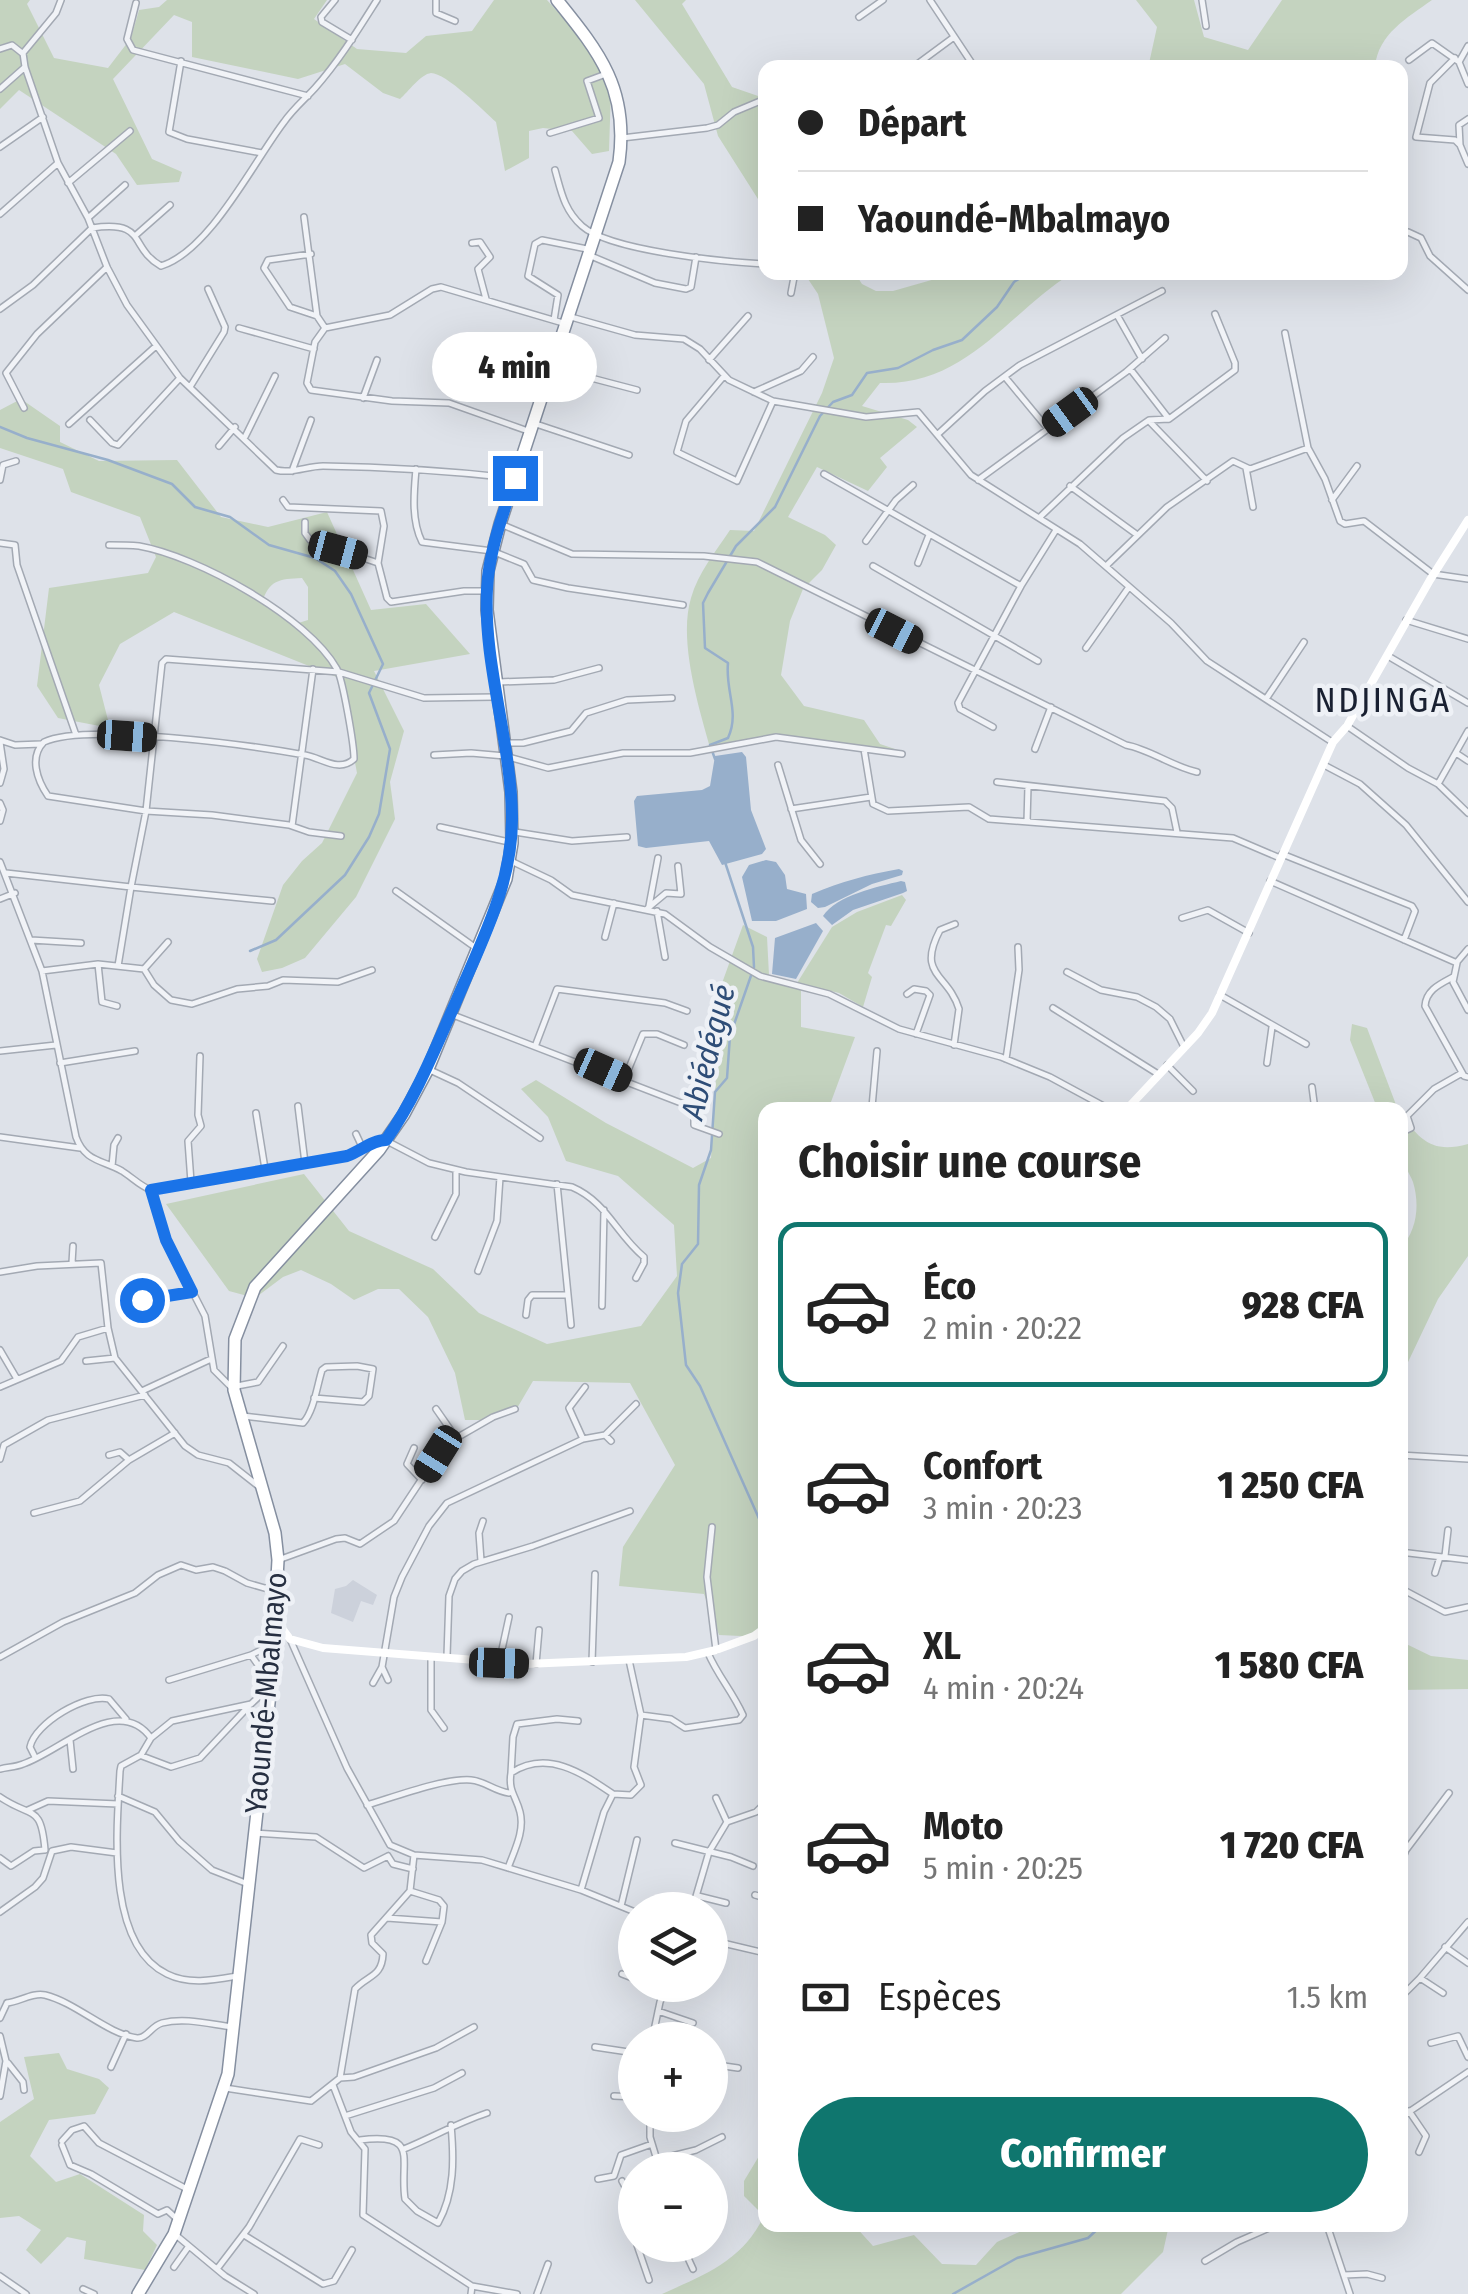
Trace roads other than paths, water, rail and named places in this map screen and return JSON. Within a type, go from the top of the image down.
[{"type":"highway","name":"Yaoundé-Mbalmayo","points":[[138,2294],[174,2234],[224,2088],[271,1685],[278,1560],[234,1388],[234,1339],[255,1287],[386,1140],[404,1114],[428,1069],[500,898],[510,861],[512,837],[505,750],[486,591],[492,551],[552,368],[563,320],[619,162],[622,138],[618,98],[609,74],[592,44],[557,0]]},
{"type":"street","points":[[23,53],[56,14],[61,0]]},
{"type":"street","points":[[335,0],[321,17],[322,22],[352,40]]},
{"type":"street","points":[[0,295],[3,307],[92,228],[116,226],[136,235],[152,260],[161,266],[189,249],[227,207],[287,117],[352,40],[377,0]]},
{"type":"street","points":[[436,0],[436,13],[455,21]]},
{"type":"street","points":[[859,17],[883,0]]},
{"type":"street","points":[[930,0],[970,60]]},
{"type":"street","points":[[1202,0],[1206,26]]},
{"type":"street","points":[[136,3],[127,39],[130,47],[308,96]]},
{"type":"street","points":[[923,60],[954,37]]},
{"type":"street","points":[[1409,60],[1432,43],[1461,63],[1468,84]]},
{"type":"street","points":[[0,49],[12,45],[23,53],[58,162],[127,305],[180,378],[270,466],[283,472],[321,466],[416,468],[515,478]]},
{"type":"street","points":[[1468,46],[1461,63],[1430,82],[1416,136],[1455,140],[1468,164]]},
{"type":"street","points":[[181,60],[169,132],[262,153]]},
{"type":"street","points":[[0,90],[26,67]]},
{"type":"street","points":[[550,133],[600,118],[587,82],[609,74]]},
{"type":"street","points":[[622,138],[718,125],[758,102]]},
{"type":"street","points":[[0,147],[43,117]]},
{"type":"street","points":[[1460,146],[1459,126],[1468,118]]},
{"type":"street","points":[[68,184],[130,131]]},
{"type":"street","points":[[0,214],[58,162]]},
{"type":"street","points":[[556,170],[562,199],[594,236],[696,257],[758,263]]},
{"type":"street","points":[[88,218],[126,185]]},
{"type":"street","points":[[136,235],[170,204]]},
{"type":"street","points":[[304,217],[317,316],[324,328]]},
{"type":"street","points":[[1408,232],[1421,238],[1430,256],[1468,290]]},
{"type":"street","points":[[563,320],[558,295],[528,276],[535,244],[542,240],[589,252],[656,282],[686,290],[691,286],[696,257]]},
{"type":"street","points":[[472,243],[480,242],[490,257],[478,269],[486,299]]},
{"type":"street","points":[[311,254],[268,260],[264,268],[290,307],[317,316]]},
{"type":"street","points":[[24,408],[6,373],[37,334],[107,267]]},
{"type":"street","points":[[791,293],[793,280]]},
{"type":"street","points":[[629,456],[449,403],[363,398],[308,388],[320,331],[390,314],[432,289],[441,288],[563,320],[635,335],[684,339],[700,349],[724,376],[772,401],[866,417],[918,412],[978,480],[1040,517],[1106,566],[1171,623],[1206,662],[1333,742]]},
{"type":"street","points":[[190,386],[224,332],[208,289]]},
{"type":"street","points":[[938,434],[1004,376],[1162,291]]},
{"type":"street","points":[[1040,517],[1123,438],[1149,420],[1169,418],[1235,370],[1215,314]]},
{"type":"street","points":[[1118,315],[1142,358]]},
{"type":"street","points":[[709,360],[748,316]]},
{"type":"street","points":[[239,328],[314,349]]},
{"type":"street","points":[[1285,332],[1308,448],[1342,523],[1364,520],[1433,574],[1468,579]]},
{"type":"street","points":[[978,480],[1166,338]]},
{"type":"street","points":[[68,424],[156,346]]},
{"type":"street","points":[[754,392],[802,371],[813,357]]},
{"type":"street","points":[[363,398],[377,360]]},
{"type":"street","points":[[552,368],[637,390]]},
{"type":"street","points":[[1130,368],[1169,418]]},
{"type":"street","points":[[245,438],[274,376]]},
{"type":"street","points":[[724,376],[686,421],[676,449],[679,455],[737,481],[772,401]]},
{"type":"street","points":[[1004,376],[1048,429]]},
{"type":"street","points":[[90,420],[118,445],[180,378]]},
{"type":"street","points":[[292,471],[312,420]]},
{"type":"street","points":[[1149,420],[1207,481]]},
{"type":"street","points":[[219,446],[234,428]]},
{"type":"street","points":[[1106,566],[1168,507],[1233,462],[1254,468],[1308,448]]},
{"type":"street","points":[[0,480],[3,465],[16,462]]},
{"type":"street","points":[[1332,500],[1357,466]]},
{"type":"street","points":[[416,468],[414,501],[422,542],[492,551],[524,564],[532,580],[683,605]]},
{"type":"street","points":[[1246,468],[1252,507]]},
{"type":"street","points":[[824,474],[1022,586]]},
{"type":"street","points":[[866,541],[888,510],[913,485]]},
{"type":"street","points":[[1070,486],[1136,534]]},
{"type":"street","points":[[284,500],[288,506],[316,510],[381,511],[384,526],[378,563],[391,602],[486,591]]},
{"type":"street","points":[[1133,1102],[1198,1033],[1220,996],[1333,742],[1347,726],[1468,520]]},
{"type":"street","points":[[305,522],[305,534],[310,540],[378,563]]},
{"type":"street","points":[[500,524],[572,554],[704,556],[757,562],[1177,768],[1197,772]]},
{"type":"street","points":[[993,727],[958,706],[993,636],[1006,620],[1056,530]]},
{"type":"street","points":[[918,563],[929,535]]},
{"type":"street","points":[[0,543],[15,545],[17,566],[76,735]]},
{"type":"street","points":[[108,544],[138,546],[165,554],[248,590],[304,630],[339,672],[354,759],[345,766],[333,766],[321,758],[302,754],[209,742],[76,735],[50,738],[35,757],[48,796],[146,811],[212,814],[340,836]]},
{"type":"street","points":[[873,566],[1038,662]]},
{"type":"street","points":[[1086,648],[1129,587]]},
{"type":"street","points":[[1406,620],[1468,639]]},
{"type":"street","points":[[1266,699],[1304,642]]},
{"type":"street","points":[[1385,657],[1468,703]]},
{"type":"street","points":[[118,966],[146,811],[162,663],[166,659],[339,672],[424,698],[498,697]]},
{"type":"street","points":[[496,682],[554,680],[599,668]]},
{"type":"street","points":[[292,826],[313,669]]},
{"type":"street","points":[[434,755],[505,750],[571,731],[586,714],[627,700],[672,698]]},
{"type":"street","points":[[1035,748],[1051,707]]},
{"type":"street","points":[[1347,726],[1438,784],[1468,810]]},
{"type":"street","points":[[1438,784],[1468,731]]},
{"type":"street","points":[[505,750],[548,768],[623,753],[690,754],[776,737],[902,754]]},
{"type":"street","points":[[0,783],[4,769],[0,741],[42,744]]},
{"type":"street","points":[[864,748],[872,804],[888,811],[969,807],[989,819],[1233,838],[1412,906],[1414,911],[1404,942]]},
{"type":"street","points":[[1456,753],[1468,761]]},
{"type":"street","points":[[778,766],[801,840],[820,864]]},
{"type":"street","points":[[1324,766],[1360,784],[1406,826],[1468,902]]},
{"type":"street","points":[[997,782],[1165,801],[1172,808],[1177,832]]},
{"type":"street","points":[[1027,822],[1028,786]]},
{"type":"street","points":[[792,809],[872,797]]},
{"type":"street","points":[[0,803],[4,810],[0,820]]},
{"type":"street","points":[[440,827],[572,841],[627,837]]},
{"type":"street","points":[[648,908],[658,858]]},
{"type":"street","points":[[510,861],[551,880],[572,895],[657,911],[760,976],[829,994],[916,1034],[1006,1059],[1096,1102]]},
{"type":"street","points":[[0,862],[42,970],[80,1148]]},
{"type":"street","points":[[648,908],[666,893],[681,894],[678,866]]},
{"type":"street","points":[[6,873],[272,901]]},
{"type":"street","points":[[1270,882],[1457,962]]},
{"type":"street","points":[[396,891],[478,950]]},
{"type":"street","points":[[0,899],[15,893]]},
{"type":"street","points":[[605,937],[614,903]]},
{"type":"street","points":[[1182,918],[1208,910],[1249,932]]},
{"type":"street","points":[[657,911],[665,957]]},
{"type":"street","points":[[954,1045],[959,1009],[932,969],[930,955],[940,930],[955,924]]},
{"type":"street","points":[[31,940],[81,943]]},
{"type":"street","points":[[144,969],[168,942]]},
{"type":"street","points":[[1006,1059],[1019,970],[1018,947]]},
{"type":"street","points":[[1468,950],[1457,962],[1453,977],[1468,1010]]},
{"type":"street","points":[[98,964],[102,1002],[117,1006]]},
{"type":"street","points":[[42,970],[98,964],[144,969]]},
{"type":"street","points":[[144,969],[170,1000],[192,1004],[284,980],[338,982],[372,970]]},
{"type":"street","points":[[1067,972],[1101,990],[1137,997],[1156,1006],[1170,1019],[1184,1048]]},
{"type":"street","points":[[1408,1115],[1434,1089],[1465,1075],[1425,1006],[1426,996],[1453,977]]},
{"type":"street","points":[[536,1044],[552,993],[557,989],[666,1003],[687,1011]]},
{"type":"street","points":[[907,994],[914,989],[930,995],[916,1034]]},
{"type":"street","points":[[1220,996],[1306,1044]]},
{"type":"street","points":[[1053,1008],[1158,1074]]},
{"type":"street","points":[[450,1014],[677,1100],[694,1108],[694,1125],[719,1134]]},
{"type":"street","points":[[1267,1063],[1272,1027]]},
{"type":"street","points":[[624,1080],[643,1034],[657,1034],[684,1046]]},
{"type":"street","points":[[0,1052],[56,1045]]},
{"type":"street","points":[[60,1063],[135,1051]]},
{"type":"street","points":[[872,1102],[876,1051]]},
{"type":"street","points":[[191,1182],[188,1145],[202,1126],[198,1114],[200,1056]]},
{"type":"street","points":[[1167,1065],[1193,1091]]},
{"type":"street","points":[[428,1069],[458,1083],[540,1138]]},
{"type":"street","points":[[1312,1087],[1314,1102]]},
{"type":"street","points":[[298,1106],[304,1163]]},
{"type":"street","points":[[256,1113],[265,1170]]},
{"type":"street","points":[[356,1134],[364,1150]]},
{"type":"street","points":[[0,1137],[80,1148],[98,1164],[112,1166],[151,1190],[166,1240],[205,1316],[211,1359],[219,1378],[234,1388],[258,1382],[283,1346]]},
{"type":"street","points":[[112,1166],[118,1138]]},
{"type":"street","points":[[151,1190],[304,1163],[364,1150],[386,1140],[407,1154],[456,1170],[557,1184],[586,1193],[604,1207],[644,1257],[636,1278]]},
{"type":"street","points":[[436,1237],[456,1194],[456,1170]]},
{"type":"street","points":[[478,1272],[497,1221],[500,1177]]},
{"type":"street","points":[[557,1184],[571,1326]]},
{"type":"street","points":[[602,1306],[604,1207]]},
{"type":"street","points":[[72,1264],[73,1246]]},
{"type":"street","points":[[0,1272],[98,1261],[102,1265],[115,1358],[174,1434],[198,1455],[229,1463],[263,1490]]},
{"type":"street","points":[[142,1300],[192,1292]]},
{"type":"street","points":[[526,1315],[532,1295],[567,1295]]},
{"type":"street","points":[[0,1387],[61,1361],[78,1337],[108,1328]]},
{"type":"street","points":[[0,1350],[17,1378]]},
{"type":"street","points":[[86,1361],[115,1358]]},
{"type":"street","points":[[0,1459],[4,1444],[36,1424],[143,1393],[211,1359]]},
{"type":"street","points":[[240,1416],[303,1423],[308,1419],[314,1398],[326,1367],[373,1369],[369,1396],[364,1402],[314,1398]]},
{"type":"street","points":[[583,1439],[568,1408],[585,1387]]},
{"type":"street","points":[[388,1680],[382,1668],[382,1654],[394,1597],[429,1526],[447,1502],[583,1439],[604,1434],[636,1404]]},
{"type":"street","points":[[436,1409],[453,1440]]},
{"type":"street","points":[[278,1560],[336,1539],[360,1544],[394,1521],[438,1454],[453,1440],[515,1409]]},
{"type":"street","points":[[34,1513],[80,1501],[129,1460],[174,1434]]},
{"type":"street","points":[[604,1434],[611,1440]]},
{"type":"street","points":[[414,1448],[407,1464],[422,1480]]},
{"type":"street","points":[[110,1456],[120,1452],[129,1460]]},
{"type":"street","points":[[1408,1455],[1468,1459]]},
{"type":"street","points":[[447,1660],[450,1589],[462,1570],[630,1511]]},
{"type":"street","points":[[482,1562],[479,1533],[483,1521]]},
{"type":"street","points":[[641,1715],[671,1719],[685,1728],[739,1720],[743,1715],[729,1684],[719,1678],[712,1651],[707,1577],[712,1527]]},
{"type":"street","points":[[1435,1574],[1448,1530]]},
{"type":"street","points":[[1408,1553],[1468,1560]]},
{"type":"street","points":[[0,1657],[62,1622],[135,1592],[158,1575],[181,1565],[196,1570],[225,1570],[247,1583],[278,1592]]},
{"type":"street","points":[[592,1662],[594,1574]]},
{"type":"street","points":[[1408,1592],[1445,1612],[1468,1608]]},
{"type":"street","points":[[499,1663],[509,1618]]},
{"type":"street","points":[[276,1620],[290,1639],[330,1732],[390,1845],[414,1855],[482,1860],[618,1905]]},
{"type":"street","points":[[536,1664],[538,1630]]},
{"type":"street","points":[[290,1639],[323,1648],[382,1654],[536,1664],[686,1657],[758,1633]]},
{"type":"street","points":[[169,1680],[274,1644]]},
{"type":"street","points":[[251,1655],[258,1665],[272,1671]]},
{"type":"street","points":[[431,1658],[431,1710],[444,1728]]},
{"type":"street","points":[[510,1772],[532,1763],[560,1764],[575,1768],[613,1794],[632,1795],[642,1785],[634,1767],[641,1715],[630,1660]]},
{"type":"street","points":[[373,1683],[382,1668]]},
{"type":"street","points":[[140,1755],[170,1767],[200,1758],[271,1685]]},
{"type":"street","points":[[35,1757],[30,1746],[39,1728],[95,1698],[109,1699],[127,1720],[141,1726],[151,1738]]},
{"type":"street","points":[[240,1976],[204,1982],[169,1976],[152,1963],[129,1924],[120,1892],[118,1800],[121,1766],[140,1755],[151,1738],[172,1721],[252,1704]]},
{"type":"street","points":[[508,1868],[521,1828],[520,1809],[509,1792],[517,1724],[557,1719],[578,1721]]},
{"type":"street","points":[[0,1770],[26,1764],[96,1725],[127,1720]]},
{"type":"street","points":[[70,1740],[73,1769]]},
{"type":"street","points":[[367,1806],[460,1780],[480,1781],[489,1789],[509,1792]]},
{"type":"street","points":[[1408,1847],[1449,1793]]},
{"type":"street","points":[[580,1890],[613,1794]]},
{"type":"street","points":[[0,1797],[28,1810],[42,1823],[48,1850],[43,1878],[0,1912]]},
{"type":"street","points":[[716,1798],[727,1822]]},
{"type":"street","points":[[28,1810],[48,1801],[118,1800],[156,1812],[179,1841],[212,1870],[248,1884]]},
{"type":"street","points":[[699,1892],[710,1852],[727,1822],[758,1810]]},
{"type":"street","points":[[254,1833],[316,1837],[364,1868],[388,1856]]},
{"type":"street","points":[[624,1892],[637,1840]]},
{"type":"street","points":[[675,1843],[753,1866]]},
{"type":"street","points":[[390,1845],[388,1856],[393,1864],[413,1870]]},
{"type":"street","points":[[0,1858],[11,1866],[34,1851],[71,1847],[117,1853]]},
{"type":"street","points":[[224,2088],[303,2102],[311,2101],[340,2078],[355,1990],[378,1974],[383,1961],[371,1935],[410,1891],[414,1855]]},
{"type":"street","points":[[410,1891],[439,1900],[445,1911],[426,1961]]},
{"type":"street","points":[[387,1918],[442,1922]]},
{"type":"street","points":[[1408,1990],[1468,1922]]},
{"type":"street","points":[[728,1945],[758,1952]]},
{"type":"street","points":[[1445,1947],[1468,1964]]},
{"type":"street","points":[[1420,1978],[1442,1993]]},
{"type":"street","points":[[0,2018],[3,2000],[43,1994],[142,2038],[157,2024],[182,2020],[234,2028]]},
{"type":"street","points":[[656,2022],[661,2002]]},
{"type":"street","points":[[658,2011],[690,2022]]},
{"type":"street","points":[[340,2078],[354,2077],[436,2048],[474,2027]]},
{"type":"street","points":[[110,2067],[126,2034]]},
{"type":"street","points":[[0,2036],[4,2060],[0,2096]]},
{"type":"street","points":[[1431,2043],[1458,2036],[1468,2056]]},
{"type":"street","points":[[595,2046],[618,2050]]},
{"type":"street","points":[[4,2060],[24,2082],[24,2090]]},
{"type":"street","points":[[728,2067],[738,2068]]},
{"type":"street","points":[[1419,2152],[1426,2136],[1409,2111],[1468,2072]]},
{"type":"street","points":[[345,2116],[434,2088],[462,2073]]},
{"type":"street","points":[[333,2085],[366,2155],[360,2210],[363,2215],[472,2286],[517,2294]]},
{"type":"street","points":[[614,2096],[618,2096]]},
{"type":"street","points":[[404,2149],[444,2133],[451,2125],[487,2113]]},
{"type":"street","points":[[358,2140],[388,2138],[404,2149],[406,2199],[438,2223],[450,2191],[454,2154],[451,2125]]},
{"type":"street","points":[[179,2220],[167,2210],[158,2214],[70,2165],[62,2143],[72,2130],[84,2126],[99,2142],[190,2190]]},
{"type":"street","points":[[651,2132],[654,2152]]},
{"type":"street","points":[[688,2152],[722,2137]]},
{"type":"street","points":[[216,2269],[244,2235],[300,2139],[319,2145]]},
{"type":"street","points":[[598,2179],[614,2176],[620,2154],[652,2144]]},
{"type":"street","points":[[1205,2261],[1260,2232]]},
{"type":"street","points":[[1329,2232],[1350,2294]]},
{"type":"street","points":[[174,2234],[252,2293]]},
{"type":"street","points":[[244,2235],[323,2284],[334,2280],[352,2250]]},
{"type":"street","points":[[174,2267],[189,2246]]},
{"type":"street","points":[[643,2262],[649,2280]]},
{"type":"street","points":[[690,2262],[693,2269]]},
{"type":"street","points":[[537,2294],[548,2264]]},
{"type":"street","points":[[1344,2275],[1382,2278]]},
{"type":"street","points":[[0,2276],[26,2294]]},
{"type":"street","points":[[0,2285],[8,2282]]},
{"type":"street","points":[[471,2294],[472,2286]]},
{"type":"street","points":[[83,2289],[94,2294]]},
{"type":"water","points":[[742,752],[746,757],[751,810],[766,849],[762,854],[722,865],[709,841],[638,846],[634,801],[637,796],[702,790],[710,786],[715,756]]},
{"type":"water","points":[[766,860],[776,862],[785,875],[787,889],[806,894],[807,909],[776,921],[752,921],[742,877],[749,865]]},
{"type":"water","points":[[899,869],[902,875],[872,884],[825,907],[818,908],[811,902],[812,894],[823,889]]},
{"type":"water","points":[[901,881],[907,891],[853,910],[832,925],[823,916],[848,897]]},
{"type":"water","points":[[816,923],[823,931],[796,979],[772,974],[775,938]]},
{"type":"waterway","name":"Abiédégué","points":[[715,759],[710,745],[728,738],[732,710],[728,663],[705,648],[703,603],[736,546],[775,507],[820,416],[833,402],[852,395],[867,373],[898,368],[962,340],[997,307],[1017,280]]},
{"type":"waterway","points":[[0,427],[172,484],[195,507],[230,517],[269,545],[315,558],[335,571],[351,594],[383,664],[369,693],[390,749],[379,814],[345,875],[276,940],[250,951]]},
{"type":"waterway","name":"Abiédégué","points":[[725,862],[753,947],[754,967],[730,1036],[727,1078],[715,1092],[711,1150],[699,1185],[698,1244],[682,1264],[678,1293],[686,1365],[700,1386],[758,1516]]},
{"type":"waterway","name":"Abiédégué","points":[[953,2294],[1017,2258],[1088,2238],[1094,2232]]},
{"type":"district","name":"NDJINGA","points":[[1383,700]]}]
